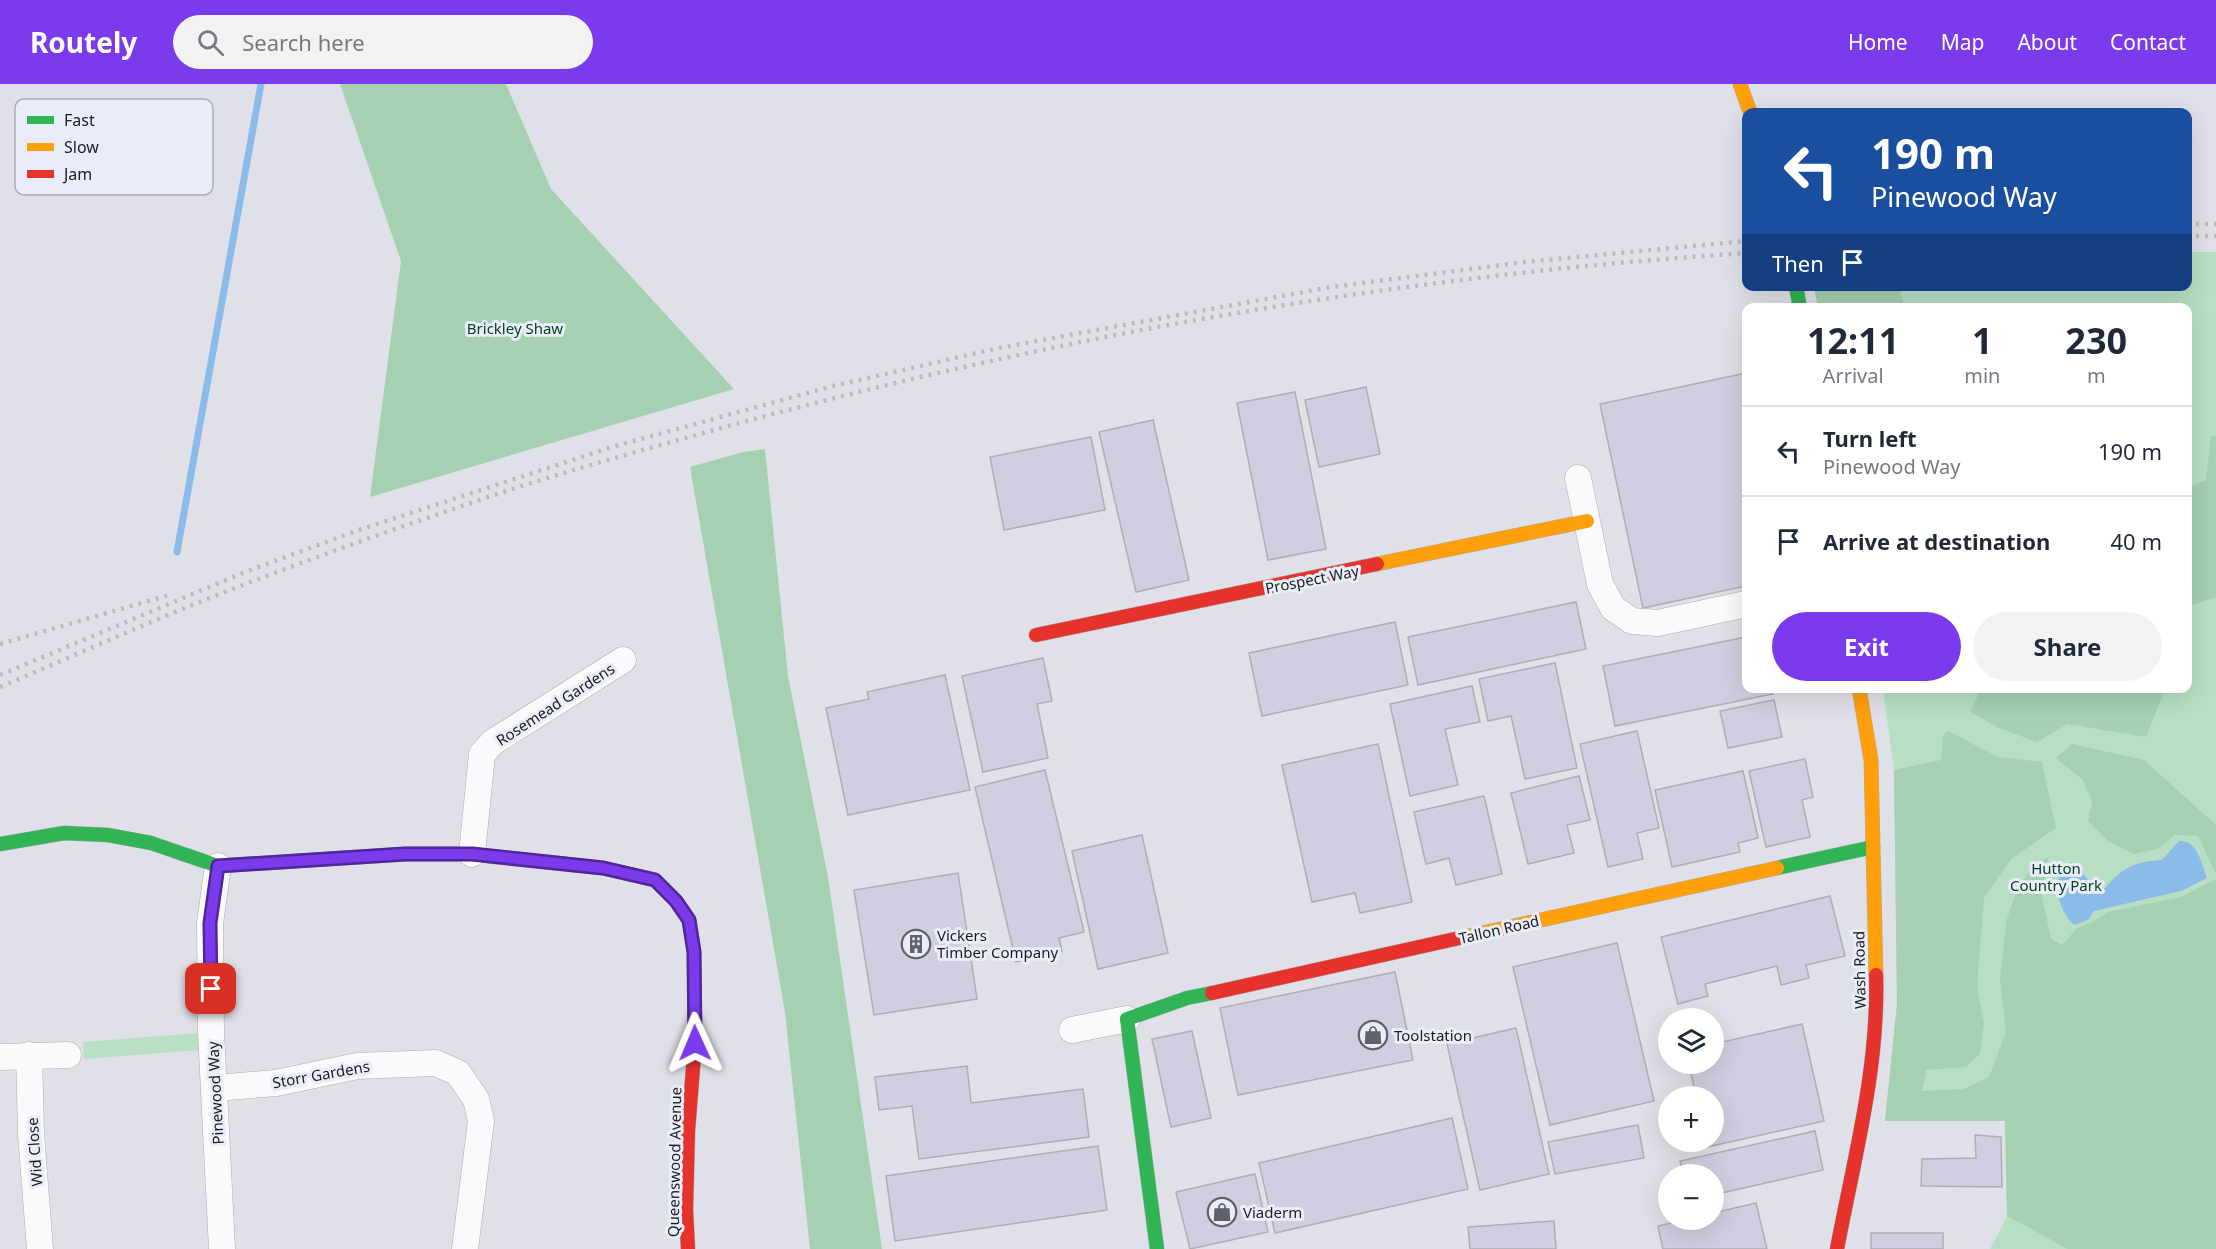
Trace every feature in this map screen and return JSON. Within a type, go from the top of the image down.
[{"type":"street","points":[[1740,84],[1749,108]]},
{"type":"street","points":[[1578,478],[1600,584],[1613,608],[1632,621],[1658,623],[1742,605]]},
{"type":"street","name":"Prospect Way","points":[[1036,635],[1587,521]]},
{"type":"street","name":"Rosemead Gardens","points":[[472,854],[482,754],[493,742],[623,660]]},
{"type":"street","name":"Wash Road","points":[[1837,1249],[1869,1080],[1877,1005],[1871,760],[1860,693]]},
{"type":"street","points":[[0,844],[64,832],[108,835],[151,843],[218,866]]},
{"type":"street","name":"Tallon Road","points":[[1072,1030],[1127,1019],[1187,998],[1873,847]]},
{"type":"street","name":"Queenswood Avenue","points":[[218,866],[405,854],[472,854],[603,868],[655,880],[676,901],[689,920],[694,952],[695,1043],[688,1131],[686,1210],[688,1249]]},
{"type":"street","name":"Pinewood Way","points":[[218,866],[210,923],[212,1032],[222,1249]]},
{"type":"street","points":[[1127,1019],[1157,1249]]},
{"type":"street","name":"Wid Close","points":[[29,1055],[31,1134],[40,1249]]},
{"type":"street","points":[[0,1057],[68,1055]]},
{"type":"street","name":"Storr Gardens","points":[[216,1088],[276,1083],[357,1066],[436,1063],[458,1073],[476,1098],[482,1121],[465,1249]]},
{"type":"green space","name":"Brickley Shaw","points":[[340,84],[506,84],[551,189],[734,389],[370,497],[401,261]]},
{"type":"green space","name":"Hutton Country Park","points":[[2192,252],[2216,252],[2216,1249],[1990,1249],[2007,1216],[2005,1121],[1885,1121],[1897,1004],[1894,770],[1884,693],[2192,693],[2192,303],[1817,303],[1815,291],[2192,291]]},
{"type":"green space","points":[[1815,291],[1900,291],[1903,303],[1817,303]]},
{"type":"green space","points":[[2211,436],[2216,436],[2216,597],[2192,605],[2192,486],[2206,480]]},
{"type":"green space","points":[[765,449],[788,676],[828,877],[882,1249],[810,1249],[785,1012],[690,467],[743,452]]},
{"type":"green space","points":[[1979,693],[2164,693],[2146,737],[2067,724],[2037,742],[1999,728],[1970,712]]},
{"type":"green space","points":[[1948,731],[1998,757],[2042,762],[2056,828],[2011,859],[1984,898],[1977,986],[1984,1024],[1980,1054],[1966,1067],[1926,1070],[1922,1091],[1964,1089],[1989,1077],[2006,1032],[2000,978],[2006,922],[2016,892],[2030,870],[2048,857],[2042,896],[2051,939],[2062,945],[2077,928],[2108,912],[2181,897],[2216,879],[2216,1249],[2068,1249],[2007,1216],[2005,1121],[1885,1121],[1897,1004],[1894,770],[1941,760],[1943,736]]},
{"type":"green space","points":[[2072,744],[2144,760],[2216,825],[2216,874],[2198,836],[2175,835],[2157,849],[2134,854],[2108,841],[2088,821],[2092,802],[2083,780],[2056,758]]},
{"type":"green space","points":[[211,1032],[213,1049],[84,1059],[83,1042]]},
{"type":"water","points":[[2179,841],[2185,841],[2194,848],[2207,878],[2181,891],[2094,911],[2088,920],[2074,925],[2068,918],[2060,901],[2058,883],[2060,875],[2072,862],[2094,886],[2105,888],[2124,870],[2136,864],[2162,860]]},
{"type":"building","points":[[1742,374],[1742,587],[1643,608],[1600,404]]},
{"type":"building","points":[[1366,387],[1380,454],[1319,467],[1305,400]]},
{"type":"building","points":[[1295,392],[1326,549],[1268,560],[1237,403]]},
{"type":"building","points":[[1153,420],[1189,580],[1136,592],[1099,432]]},
{"type":"building","points":[[1091,437],[1105,510],[1004,530],[990,457]]},
{"type":"building","points":[[1576,602],[1586,649],[1418,685],[1408,637]]},
{"type":"building","points":[[1395,622],[1408,685],[1262,716],[1249,653]]},
{"type":"building","points":[[1742,638],[1742,693],[1773,694],[1615,726],[1603,666]]},
{"type":"building","points":[[1043,658],[1052,701],[1037,704],[1048,758],[983,772],[962,676]]},
{"type":"building","points":[[1555,663],[1577,768],[1525,779],[1511,716],[1488,721],[1479,679]]},
{"type":"building","points":[[945,675],[970,790],[848,815],[826,708],[869,699],[867,692]]},
{"type":"building","points":[[1472,686],[1480,722],[1445,729],[1458,785],[1410,796],[1390,704]]},
{"type":"building","points":[[1774,700],[1782,737],[1728,748],[1720,711]]},
{"type":"building","points":[[1637,731],[1659,828],[1637,833],[1643,859],[1608,867],[1580,744]]},
{"type":"building","points":[[1378,744],[1412,902],[1360,913],[1355,893],[1312,902],[1282,765]]},
{"type":"building","points":[[1805,759],[1813,797],[1802,800],[1810,837],[1766,847],[1749,771]]},
{"type":"building","points":[[1045,770],[1084,932],[1059,938],[1062,951],[1016,962],[975,787]]},
{"type":"building","points":[[1743,771],[1758,838],[1738,843],[1740,852],[1672,867],[1655,790]]},
{"type":"building","points":[[1579,776],[1590,820],[1567,825],[1574,853],[1528,864],[1511,793]]},
{"type":"building","points":[[1484,796],[1502,874],[1456,885],[1449,858],[1426,864],[1414,812]]},
{"type":"building","points":[[1142,835],[1168,953],[1098,969],[1072,851]]},
{"type":"building","name":"Vickers Timber Company","points":[[958,873],[977,999],[874,1015],[854,890]]},
{"type":"building","points":[[1830,896],[1845,956],[1806,965],[1809,978],[1781,985],[1777,966],[1705,984],[1708,996],[1678,1004],[1661,937]]},
{"type":"building","points":[[1617,943],[1654,1101],[1550,1125],[1513,967]]},
{"type":"building","points":[[1395,972],[1413,1060],[1238,1095],[1220,1008]]},
{"type":"building","points":[[1802,1024],[1824,1121],[1724,1143],[1724,1086],[1694,1086],[1691,1074],[1724,1074],[1724,1042]]},
{"type":"building","points":[[1516,1028],[1549,1174],[1480,1190],[1447,1044]]},
{"type":"building","points":[[1192,1031],[1211,1118],[1171,1127],[1152,1039]]},
{"type":"building","points":[[967,1066],[971,1103],[1083,1089],[1089,1137],[919,1159],[912,1106],[879,1110],[875,1077]]},
{"type":"building","points":[[1452,1118],[1468,1189],[1275,1233],[1259,1163]]},
{"type":"building","points":[[1638,1125],[1644,1158],[1555,1174],[1548,1142]]},
{"type":"building","points":[[1815,1131],[1823,1170],[1724,1192],[1724,1164],[1681,1164],[1680,1161]]},
{"type":"building","points":[[1975,1135],[2001,1137],[2002,1187],[1921,1186],[1922,1159],[1976,1158]]},
{"type":"building","points":[[1098,1146],[1107,1210],[895,1241],[886,1176]]},
{"type":"building","name":"Viaderm","points":[[1255,1174],[1268,1232],[1190,1249],[1176,1192]]},
{"type":"building","points":[[1756,1203],[1767,1249],[1663,1249],[1659,1230],[1724,1230],[1724,1210]]},
{"type":"building","points":[[1554,1221],[1556,1249],[1470,1249],[1468,1227]]},
{"type":"building","points":[[1871,1233],[1943,1233],[1943,1249],[1871,1249]]},
{"type":"waterway","points":[[177,552],[261,84]]},
{"type":"railway","points":[[2192,224],[2216,224]]},
{"type":"railway","points":[[2192,236],[2216,236]]},
{"type":"railway","points":[[0,675],[245,572],[359,530],[612,447],[833,386],[999,348],[1331,287],[1525,262],[1742,241]]},
{"type":"railway","points":[[0,687],[212,597],[409,524],[582,468],[828,400],[958,368],[1218,316],[1482,277],[1614,263],[1742,253]]},
{"type":"railway","points":[[0,644],[173,594]]},
{"type":"traffic: fast","points":[[1797,291],[1799,303]]},
{"type":"traffic: fast","points":[[0,844],[64,833],[108,835],[151,843],[218,866],[405,854],[472,854],[497,857]]},
{"type":"traffic: fast","points":[[1777,868],[1873,847]]},
{"type":"traffic: fast","points":[[1157,1249],[1127,1019],[1187,998],[1212,993]]},
{"type":"traffic: slow","points":[[1740,84],[1749,108]]},
{"type":"traffic: slow","points":[[1377,564],[1587,521]]},
{"type":"traffic: slow","points":[[1860,693],[1871,760],[1876,975]]},
{"type":"traffic: slow","points":[[1464,937],[1777,868]]},
{"type":"traffic: jam","points":[[1036,635],[1377,564]]},
{"type":"traffic: jam","points":[[497,857],[603,868],[655,880],[676,901],[689,920],[694,952],[695,1043],[688,1131],[686,1210],[688,1249]]},
{"type":"traffic: jam","points":[[1212,993],[1464,937]]},
{"type":"traffic: jam","points":[[1837,1249],[1858,1147],[1874,1044],[1876,975]]},
{"type":"place","name":"Vickers Timber Company","points":[[916,944]]},
{"type":"place","name":"Toolstation","points":[[1373,1035]]},
{"type":"place","name":"Viaderm","points":[[1222,1212]]},
{"type":"route","points":[[211,989],[210,923],[218,866],[405,854],[472,854],[535,860],[603,868],[655,880],[676,901],[689,920],[694,952],[695,1043]]}]
